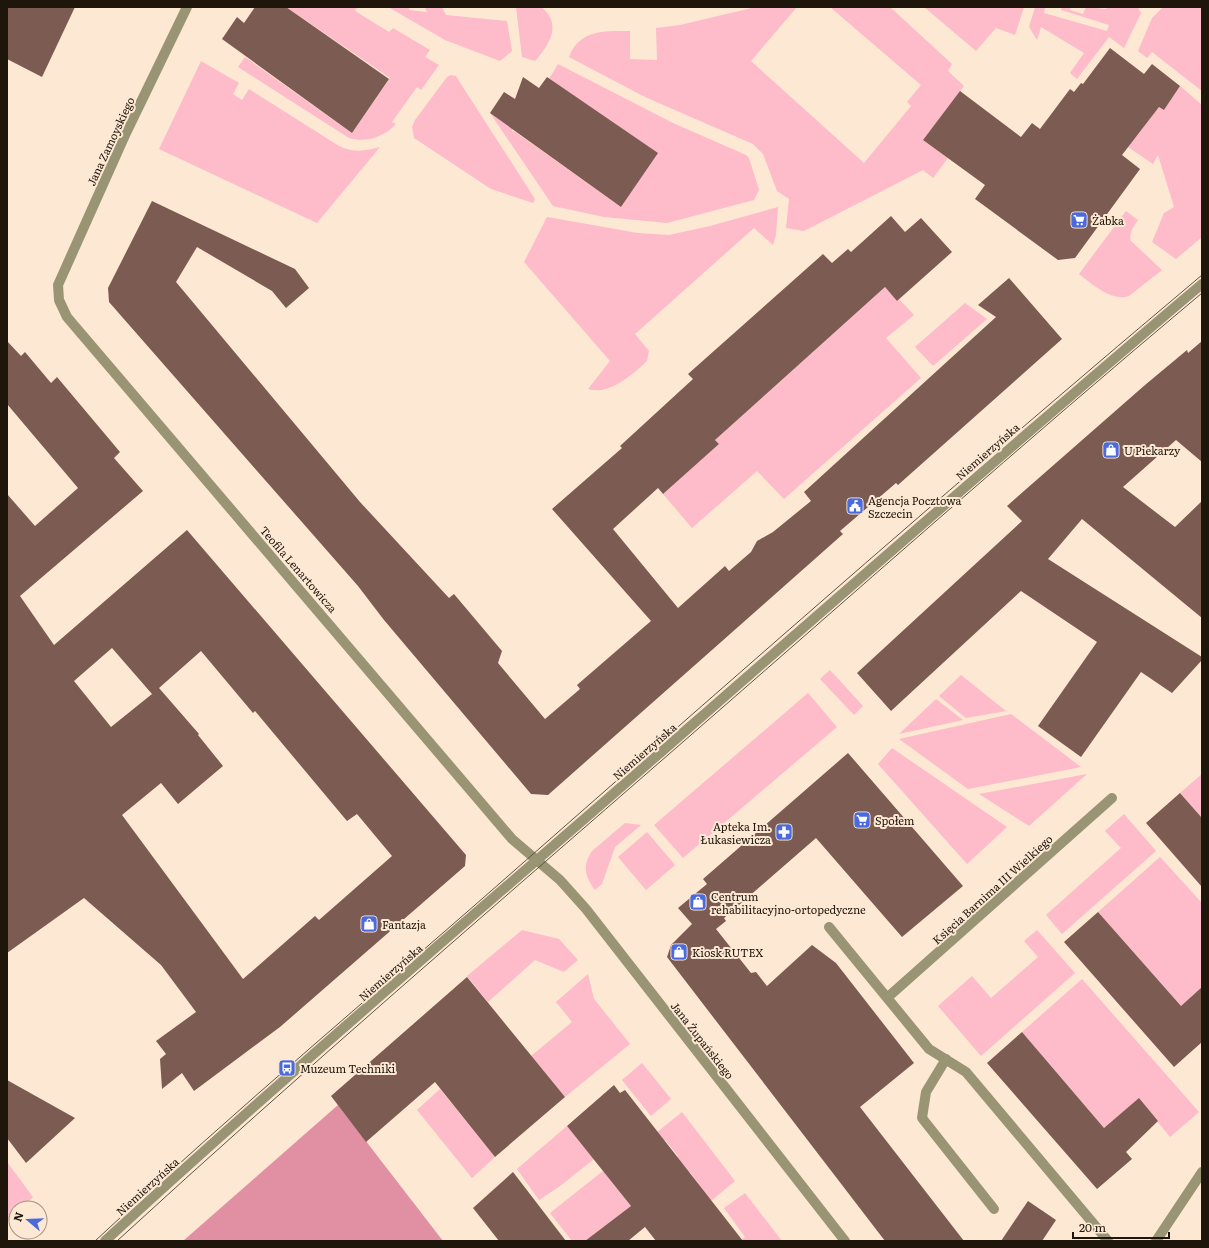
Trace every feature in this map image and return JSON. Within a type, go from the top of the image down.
[{"type":"street","name":"Jana Zamoyskiego","points":[[58,285],[126,133],[187,7]]},
{"type":"street","name":"Niemierzyńska","points":[[105,1241],[208,1148],[1065,399],[1202,284]]},
{"type":"street","name":"Teofila Lenartowicza","points":[[58,285],[59,300],[67,317],[512,839],[538,859]]},
{"type":"street","name":"Księcia Barnima III Wielkiego","points":[[888,997],[1112,798]]},
{"type":"street","name":"Jana Żupańskiego","points":[[538,859],[560,880],[594,920],[845,1241]]},
{"type":"street","points":[[828,927],[888,997],[929,1049],[966,1072],[1108,1241]]},
{"type":"street","points":[[946,1059],[926,1092],[922,1118],[994,1209]]},
{"type":"street","points":[[1156,1241],[1202,1172]]},
{"type":"shaded area","points":[[286,7],[357,7],[355,11],[389,32],[393,28],[430,50],[425,57],[439,65],[421,90],[417,87],[392,122],[396,124],[391,129],[374,138],[362,140],[349,138],[238,67],[245,57],[352,133],[390,78]]},
{"type":"shaded area","points":[[388,7],[408,7],[410,10],[427,12],[425,7],[442,7],[446,15],[507,21],[512,51],[500,61],[445,40]]},
{"type":"shaded area","points":[[516,7],[541,7],[548,14],[551,20],[552,34],[545,48],[535,61],[522,57]]},
{"type":"shaded area","points":[[756,7],[797,7],[751,61],[864,163],[911,106],[907,102],[921,85],[830,7],[890,7],[952,64],[948,71],[964,86],[923,140],[948,158],[933,178],[923,170],[804,231],[786,228],[789,199],[777,191],[763,154],[753,144],[645,97],[569,57],[579,41],[586,36],[603,32],[630,31],[630,59],[657,60],[656,28],[680,25]]},
{"type":"shaded area","points":[[924,7],[1024,7],[1015,35],[996,28],[976,51]]},
{"type":"shaded area","points":[[1035,7],[1045,7],[1044,13],[1107,31],[1109,25],[1061,10],[1062,7],[1070,7],[1070,10],[1083,14],[1086,7],[1106,9],[1107,7],[1138,7],[1141,13],[1124,48],[1109,37],[1077,79],[1070,73],[1084,53],[1041,27],[1037,40],[1029,27]]},
{"type":"shaded area","points":[[1163,7],[1202,7],[1202,91],[1152,52],[1147,58],[1138,51],[1152,18]]},
{"type":"shaded area","points":[[201,61],[239,83],[233,94],[242,100],[249,89],[339,146],[350,150],[360,151],[380,147],[317,223],[159,149]]},
{"type":"shaded area","points":[[558,64],[673,123],[746,155],[749,158],[759,190],[754,200],[667,223],[604,217],[553,206],[490,113],[513,128],[512,132],[514,131],[621,207],[657,153],[549,79]]},
{"type":"shaded area","points":[[451,75],[456,76],[535,199],[533,203],[491,189],[414,138],[412,127],[415,120],[447,77]]},
{"type":"shaded area","points":[[1180,86],[1202,105],[1202,237],[1176,259],[1152,242],[1164,213],[1174,207],[1158,155],[1153,164],[1128,147],[1159,107],[1164,110]]},
{"type":"shaded area","points":[[778,207],[776,235],[773,245],[754,228],[635,334],[649,351],[647,361],[635,372],[612,387],[596,390],[588,389],[610,361],[524,262],[547,217],[638,233],[669,235],[710,226]]},
{"type":"shaded area","points":[[1126,211],[1138,220],[1131,233],[1131,241],[1162,270],[1129,296],[1123,297],[1102,291],[1079,274]]},
{"type":"shaded area","points":[[885,287],[897,301],[899,299],[914,315],[886,338],[921,378],[784,499],[757,471],[692,528],[663,494],[719,444],[715,440]]},
{"type":"shaded area","points":[[965,303],[987,319],[933,366],[915,347]]},
{"type":"shaded area","points":[[830,670],[863,706],[854,715],[820,679]]},
{"type":"shaded area","points":[[961,675],[1006,711],[966,718],[939,696]]},
{"type":"shaded area","points":[[808,693],[837,727],[683,858],[654,825]]},
{"type":"shaded area","points":[[936,699],[963,720],[899,734]]},
{"type":"shaded area","points":[[1011,714],[1081,767],[968,789],[899,739]]},
{"type":"shaded area","points":[[892,748],[1007,827],[967,864],[878,764]]},
{"type":"shaded area","points":[[1087,774],[1029,826],[979,794]]},
{"type":"shaded area","points":[[1202,774],[1202,818],[1180,793]]},
{"type":"shaded area","points":[[1124,814],[1156,851],[1062,934],[1046,915],[1121,848],[1105,831]]},
{"type":"shaded area","points":[[625,823],[641,825],[615,847],[602,884],[595,890],[586,871],[589,856],[592,851]]},
{"type":"shaded area","points":[[647,832],[675,865],[646,890],[618,857]]},
{"type":"shaded area","points":[[1160,857],[1202,903],[1202,987],[1181,1006],[1098,912]]},
{"type":"shaded area","points":[[522,930],[559,939],[578,960],[564,972],[535,960],[488,1002],[467,976]]},
{"type":"shaded area","points":[[1037,930],[1075,973],[981,1056],[938,1006],[972,976],[991,998],[1038,957],[1024,941]]},
{"type":"shaded area","points":[[588,974],[594,999],[630,1044],[565,1097],[531,1056],[572,1022],[556,1002]]},
{"type":"shaded area","points":[[1082,979],[1199,1112],[1170,1137],[1139,1099],[1104,1128],[1022,1032]]},
{"type":"shaded area","points":[[642,1063],[671,1099],[651,1116],[622,1080]]},
{"type":"shaded area","points":[[440,1089],[495,1157],[472,1178],[417,1110]]},
{"type":"shaded area","points":[[338,1105],[443,1241],[183,1241]]},
{"type":"shaded area","points":[[682,1112],[735,1181],[706,1205],[698,1194],[703,1190],[690,1172],[685,1177],[671,1161],[678,1156],[665,1140],[659,1145],[656,1133]]},
{"type":"shaded area","points":[[567,1126],[594,1159],[560,1186],[539,1200],[517,1169]]},
{"type":"shaded area","points":[[7,1162],[33,1197],[30,1200],[8,1200],[7,1220]]},
{"type":"shaded area","points":[[603,1171],[631,1206],[585,1241],[572,1241],[550,1213]]},
{"type":"shaded area","points":[[745,1193],[782,1241],[740,1241],[745,1237],[724,1208]]},
{"type":"building","points":[[7,7],[75,7],[42,77],[7,59]]},
{"type":"building","points":[[255,7],[286,7],[389,79],[352,133],[222,39],[237,17],[244,23]]},
{"type":"building","points":[[1110,48],[1144,74],[1152,64],[1180,86],[1164,110],[1159,107],[1122,155],[1140,169],[1075,258],[1058,260],[975,199],[985,185],[923,140],[960,91],[1021,137],[1032,123],[1040,129],[1070,89],[1074,92],[1081,83],[1083,84]]},
{"type":"building","points":[[523,77],[539,88],[547,77],[658,153],[621,207],[490,113],[504,92],[515,99]]},
{"type":"building","points":[[152,201],[295,269],[309,288],[286,308],[272,291],[197,247],[176,282],[360,502],[449,598],[454,594],[502,651],[498,663],[545,719],[580,689],[577,685],[651,621],[552,509],[622,448],[620,446],[693,379],[688,374],[823,254],[832,263],[848,249],[851,252],[891,216],[905,232],[921,218],[952,252],[897,301],[885,287],[715,440],[719,444],[663,494],[658,488],[613,529],[678,608],[725,566],[729,571],[751,552],[757,541],[773,532],[811,501],[804,492],[996,317],[978,305],[1009,278],[1062,339],[898,485],[896,483],[840,531],[843,534],[548,795],[531,794],[384,620],[358,586],[109,302],[108,288]]},
{"type":"building","points":[[7,341],[21,356],[25,352],[51,383],[57,377],[120,452],[114,458],[143,491],[20,596],[54,645],[187,530],[466,855],[465,866],[280,1027],[194,1091],[182,1073],[162,1089],[160,1059],[166,1054],[156,1041],[196,1012],[161,965],[84,898],[7,953],[7,494],[35,526],[78,488],[7,404]],"holes":[[[112,648],[152,694],[111,727],[74,681]],[[201,651],[253,713],[255,711],[347,821],[357,814],[392,856],[319,920],[315,916],[243,979],[122,815],[161,783],[178,804],[223,766],[198,735],[199,734],[159,688]]]},
{"type":"building","points":[[1202,341],[1202,462],[1176,440],[1123,487],[1175,527],[1202,501],[1202,618],[1082,519],[1048,559],[1202,657],[1202,660],[1172,693],[1141,672],[1081,757],[1038,726],[1097,642],[1021,591],[891,711],[857,673],[1022,521],[1007,506],[1145,385],[1187,350],[1188,353]]},
{"type":"building","points":[[848,753],[963,886],[902,937],[816,838],[724,918],[726,921],[716,929],[751,973],[756,972],[767,986],[812,945],[836,963],[914,1063],[860,1107],[964,1241],[885,1241],[667,957],[671,945],[692,924],[678,908],[707,884],[703,879]]},
{"type":"building","points":[[1180,793],[1202,818],[1202,887],[1146,823]]},
{"type":"building","points":[[1098,912],[1181,1006],[1202,987],[1202,1042],[1174,1067],[1064,942]]},
{"type":"building","points":[[467,977],[565,1097],[495,1157],[435,1082],[366,1142],[331,1096]]},
{"type":"building","points":[[1022,1032],[1104,1128],[1139,1098],[1158,1121],[1126,1152],[1132,1159],[1097,1189],[987,1063]]},
{"type":"building","points":[[7,1080],[75,1118],[26,1163],[7,1138]]},
{"type":"building","points":[[614,1085],[620,1093],[625,1090],[743,1241],[656,1241],[645,1227],[628,1241],[585,1241],[631,1206],[567,1126]]},
{"type":"building","points":[[513,1172],[566,1241],[499,1241],[473,1208]]},
{"type":"building","points":[[1028,1201],[1056,1220],[1042,1241],[1001,1241]]},
{"type":"tram line","points":[[95,1241],[257,1094],[1033,418],[1202,275]]},
{"type":"tram line","points":[[117,1241],[255,1116],[395,993],[1003,462],[1202,293]]},
{"type":"place","name":"Żabka","points":[[1079,220]]},
{"type":"place","name":"U Piekarzy","points":[[1111,450]]},
{"type":"place","name":"Agencja Pocztowa Szczecin","points":[[855,506]]},
{"type":"place","name":"Społem","points":[[862,820]]},
{"type":"place","name":"Apteka Im. Łukasiewicza","points":[[784,832]]},
{"type":"place","name":"Centrum rehabilitacyjno-ortopedyczne","points":[[698,902]]},
{"type":"place","name":"Fantazja","points":[[369,924]]},
{"type":"place","name":"Kiosk RUTEX","points":[[679,952]]},
{"type":"place","name":"Muzeum Techniki","points":[[287,1068]]}]
